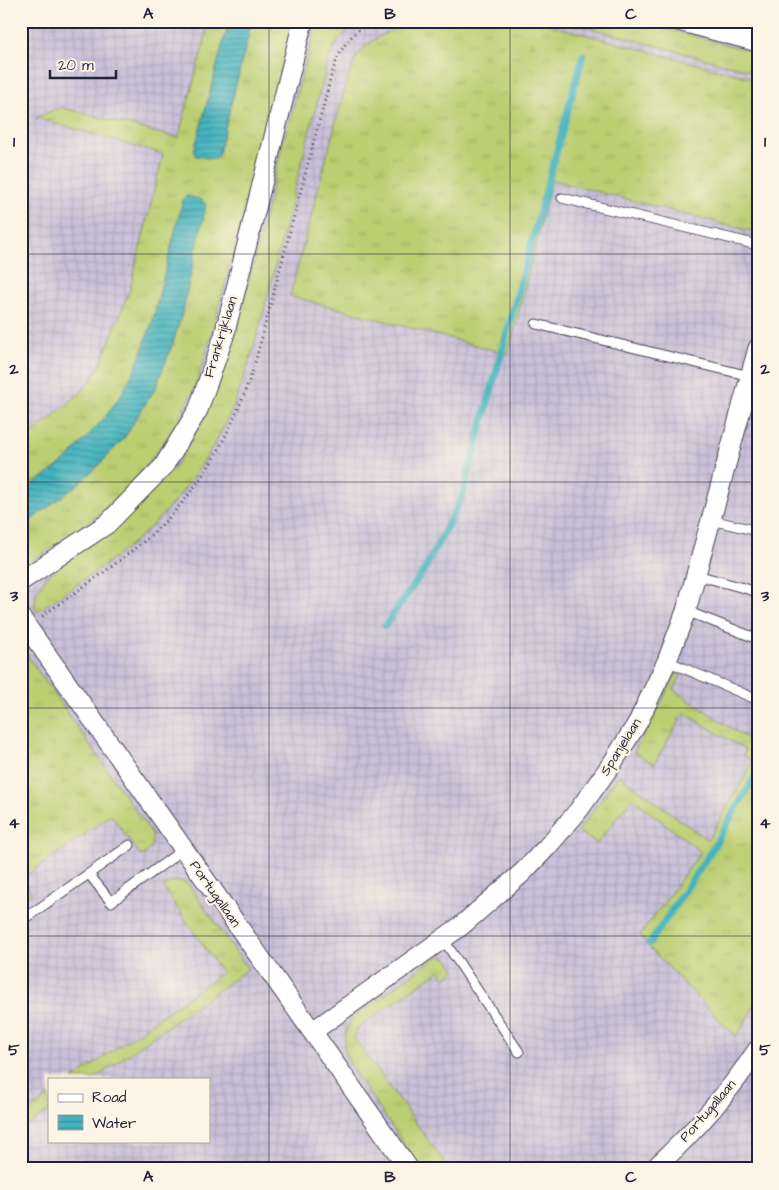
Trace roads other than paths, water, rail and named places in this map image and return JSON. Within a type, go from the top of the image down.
[{"type":"street","name":"Frankrijklaan","points":[[21,581],[107,524],[163,467],[198,410],[224,336],[303,21]]},
{"type":"street","points":[[679,21],[758,42]]},
{"type":"street","name":"Spanjelaan","points":[[313,1032],[461,926],[522,873],[548,847],[578,811],[613,762],[638,722],[667,661],[686,611],[712,520],[751,398],[750,376],[758,348]]},
{"type":"street","name":"Portugallaan","points":[[21,618],[409,1169]]},
{"type":"street","name":"Portugallaan","points":[[654,1169],[723,1097],[758,1050]]},
{"type":"lane","points":[[562,198],[758,245]]},
{"type":"lane","points":[[536,324],[750,376]]},
{"type":"lane","points":[[712,520],[758,531]]},
{"type":"lane","points":[[696,575],[758,592]]},
{"type":"lane","points":[[686,611],[758,639]]},
{"type":"lane","points":[[667,661],[758,700]]},
{"type":"lane","points":[[21,922],[130,845]]},
{"type":"lane","points":[[89,874],[111,902],[184,849]]},
{"type":"lane","points":[[443,939],[520,1052]]},
{"type":"water","points":[[229,21],[252,21],[218,156],[214,159],[195,156],[194,151]]},
{"type":"water","points":[[188,196],[202,200],[206,205],[183,310],[156,387],[124,438],[98,466],[76,486],[21,526],[21,492],[68,458],[106,416],[123,392],[137,365],[152,323],[183,200]]},
{"type":"waterway","points":[[385,626],[425,569],[462,497],[583,55]]},
{"type":"waterway","points":[[650,943],[710,853],[758,771]]}]
